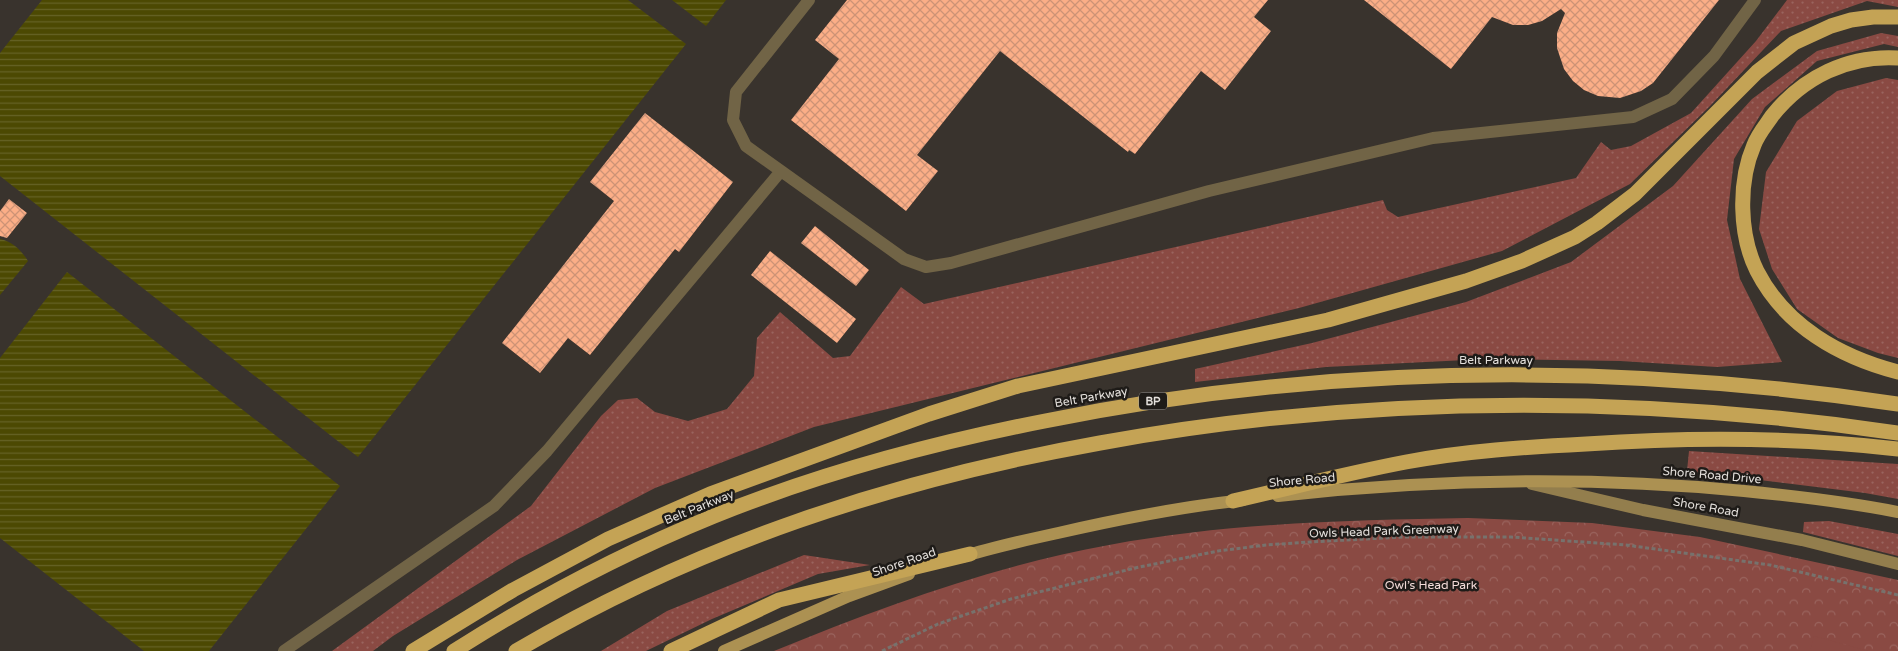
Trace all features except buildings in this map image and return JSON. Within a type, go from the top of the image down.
[{"type":"highway","points":[[413,651],[560,563],[616,536],[710,494],[929,414],[1018,386],[1328,320],[1522,262],[1597,223],[1634,194],[1757,72],[1794,43],[1831,26],[1851,20],[1898,17]]},
{"type":"highway","points":[[1898,58],[1867,59],[1843,64],[1821,74],[1800,87],[1782,104],[1754,145],[1744,185],[1742,204],[1744,227],[1757,270],[1771,293],[1786,311],[1806,330],[1824,342],[1866,361],[1898,372]]},
{"type":"highway","name":"Belt Parkway","points":[[454,651],[526,607],[572,582],[668,536],[764,498],[825,476],[918,449],[1127,405],[1234,390],[1339,380],[1494,374],[1636,377],[1841,396],[1898,404]]},
{"type":"highway","points":[[516,651],[576,617],[626,592],[723,548],[785,524],[887,491],[948,475],[1058,450],[1146,435],[1236,422],[1318,414],[1415,407],[1506,404],[1607,406],[1720,412],[1808,420],[1898,433]]},
{"type":"highway","points":[[1233,501],[1406,462],[1516,448],[1622,441],[1725,438],[1826,441],[1898,449]]},
{"type":"highway","points":[[672,651],[778,600],[970,554]]},
{"type":"main road","name":"Shore Road","points":[[724,651],[849,596],[970,554],[1093,524],[1233,501],[1362,489],[1522,482]]},
{"type":"main road","name":"Shore Road Drive","points":[[1522,482],[1652,484],[1714,488],[1816,499],[1898,512]]},
{"type":"street","name":"Shore Road","points":[[1522,482],[1643,510],[1802,540],[1898,564]]},
{"type":"lane","points":[[808,0],[736,92],[733,120],[746,146],[904,259],[926,267],[951,263],[1209,191],[1433,138],[1633,117],[1672,99],[1714,56],[1755,0]]},
{"type":"lane","points":[[284,651],[494,506],[547,451],[781,171]]},
{"type":"path","name":"Owls Head Park Greenway","points":[[882,651],[938,624],[1028,595],[1135,568],[1218,551],[1310,542],[1402,537],[1511,537],[1626,545],[1770,565],[1898,595]]},
{"type":"green space","points":[[1787,0],[1898,0],[1898,7],[1867,1],[1781,31],[1710,106],[1630,184],[1502,251],[1299,308],[814,427],[655,488],[517,560],[393,636],[373,651],[332,651],[531,506],[601,416],[618,400],[637,398],[655,412],[688,421],[727,409],[754,376],[757,338],[780,312],[833,358],[850,356],[901,287],[924,304],[1383,200],[1387,210],[1398,217],[1576,178],[1601,142],[1611,150],[1631,146],[1691,113],[1756,41]]},
{"type":"green space","points":[[1881,33],[1898,36],[1898,47],[1884,44],[1817,61],[1765,107],[1734,159],[1727,220],[1740,279],[1782,362],[1717,367],[1620,361],[1486,359],[1326,367],[1195,382],[1195,369],[1312,343],[1466,302],[1571,262],[1673,186],[1752,99],[1817,51]]},
{"type":"green space","points":[[1886,78],[1898,80],[1898,358],[1878,353],[1838,338],[1797,309],[1772,269],[1759,229],[1766,172],[1797,121],[1837,91]]},
{"type":"green space","points":[[1689,451],[1898,464],[1898,499],[1865,493],[1687,471]]},
{"type":"green space","name":"Owl’s Head Park","points":[[1468,518],[1592,523],[1700,537],[1898,580],[1898,651],[774,651],[938,589],[1023,564],[1109,545],[1243,527],[1378,520]]},
{"type":"green space","points":[[1829,521],[1898,534],[1898,556],[1803,532],[1804,522]]},
{"type":"green space","points":[[804,555],[870,565],[818,574],[712,619],[646,651],[601,651],[667,611]]},
{"type":"green space","points":[[1814,636],[1868,651],[1810,651]]},
{"type":"shaded area","points":[[42,0],[628,0],[686,44],[358,457],[0,176],[0,53]]},
{"type":"shaded area","points":[[672,0],[726,0],[706,26]]},
{"type":"shaded area","points":[[0,239],[16,247],[28,261],[0,295]]},
{"type":"shaded area","points":[[67,272],[340,486],[209,651],[144,651],[0,538],[0,358]]}]
